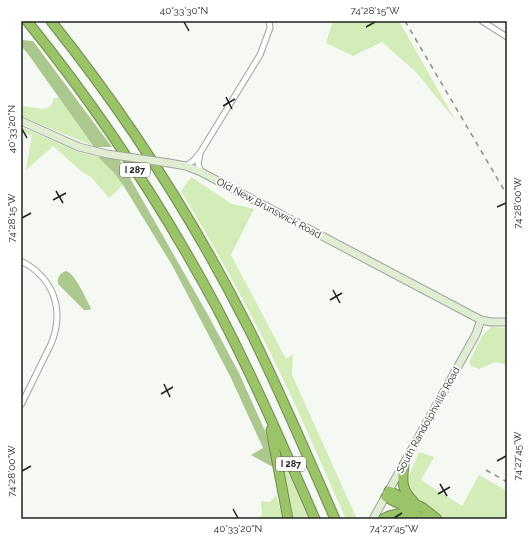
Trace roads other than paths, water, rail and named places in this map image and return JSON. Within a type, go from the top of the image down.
[{"type":"highway","name":"I 287","points":[[27,21],[99,116],[132,165],[158,206],[217,307],[267,410],[315,519]]},
{"type":"highway","name":"I 287","points":[[51,21],[123,118],[199,238],[234,301],[270,372],[335,519]]},
{"type":"highway","points":[[267,410],[277,455],[288,519]]},
{"type":"highway","points":[[404,465],[402,478],[407,496],[437,519]]},
{"type":"highway","points":[[388,494],[416,504]]},
{"type":"highway","points":[[388,494],[425,519]]},
{"type":"highway","points":[[383,519],[395,514],[405,513],[425,519]]},
{"type":"main road","name":"Old New Brunswick Road","points":[[21,121],[79,147],[107,154],[186,166],[201,172],[481,320],[491,322],[507,322]]},
{"type":"main road","name":"South Randolphville Road","points":[[373,519],[476,334],[481,320]]},
{"type":"street","points":[[186,166],[200,153],[260,54],[270,28],[269,21]]},
{"type":"street","points":[[482,21],[507,36]]},
{"type":"street","points":[[200,153],[198,164],[201,172]]},
{"type":"street","points":[[21,261],[36,271],[47,283],[55,299],[57,318],[55,334],[51,344],[21,405]]},
{"type":"railway","points":[[405,21],[507,195]]},
{"type":"railway","points":[[486,470],[507,482]]}]
